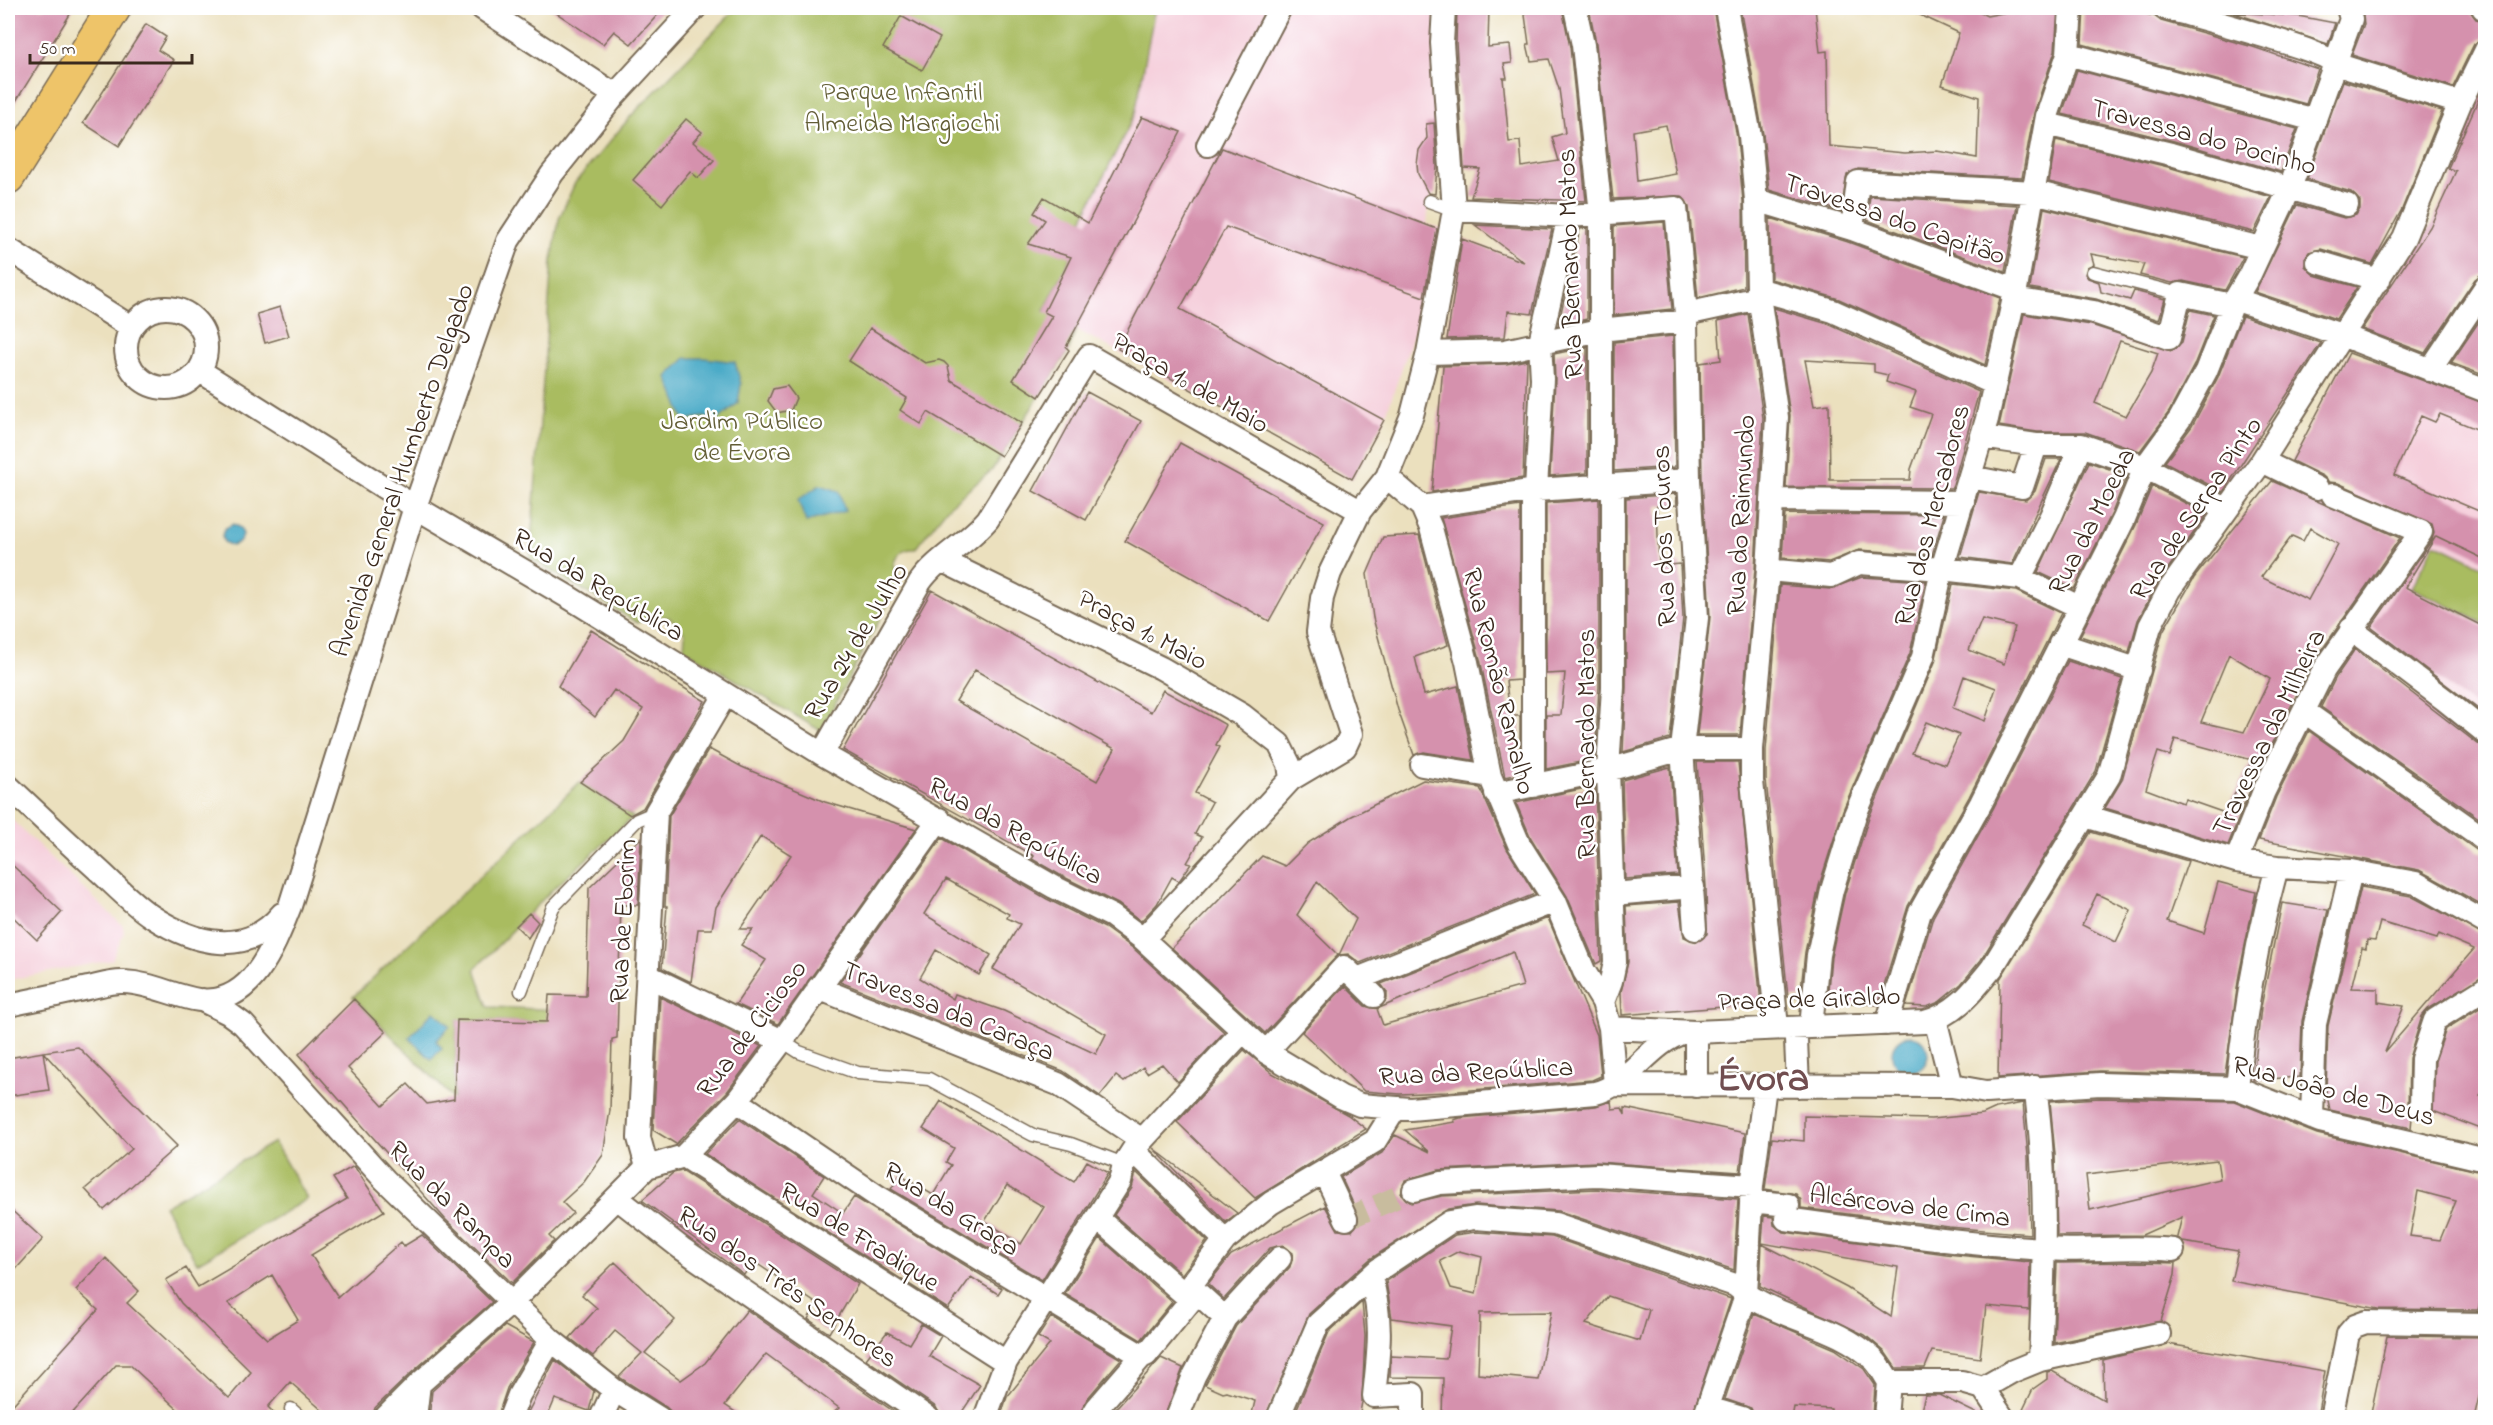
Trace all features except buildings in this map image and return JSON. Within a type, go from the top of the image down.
[{"type":"main road","points":[[8,177],[114,8]]},
{"type":"street","points":[[482,8],[615,95]]},
{"type":"street","name":"Avenida General Humberto Delgado","points":[[241,986],[269,956],[290,906],[414,507],[508,241],[552,174],[615,95],[695,8]]},
{"type":"street","points":[[1208,145],[1280,8]]},
{"type":"street","points":[[1143,939],[1291,779],[1345,747],[1351,734],[1317,632],[1322,598],[1330,573],[1360,511],[1387,477],[1412,415],[1428,352],[1455,210],[1442,43],[1444,8]]},
{"type":"street","name":"Rua Bernardo Matos","points":[[1575,8],[1583,45],[1601,214],[1600,330],[1613,687],[1608,770],[1615,963],[1603,1002]]},
{"type":"street","name":"Rua do Raimundo","points":[[1726,8],[1750,136],[1756,200],[1758,293],[1777,417],[1752,749],[1752,781],[1777,1027]]},
{"type":"street","name":"Rua dos Mercadores","points":[[1804,1034],[1832,890],[1855,815],[1923,657],[1942,568],[1982,437],[2014,294],[2046,124],[2068,54],[2071,8]]},
{"type":"street","points":[[2165,8],[2321,54],[2335,64],[2460,103]]},
{"type":"street","name":"Rua da Moeda","points":[[1887,1024],[1920,912],[1981,803],[2124,519],[2145,467],[2180,419],[2206,371],[2233,303],[2290,188],[2351,19],[2348,8]]},
{"type":"street","name":"Rua de Serpa Pinto","points":[[1936,1024],[1958,1007],[1992,968],[2109,776],[2150,626],[2169,590],[2262,461],[2404,238],[2460,103],[2486,50]]},
{"type":"street","points":[[2068,54],[2315,120]]},
{"type":"street","name":"Travessa do Pocinho","points":[[2046,124],[2347,205]]},
{"type":"street","points":[[1852,229],[1858,182],[2034,192],[2260,248]]},
{"type":"street","name":"Travessa do Capitão","points":[[1756,200],[1852,229],[2014,294],[2094,312],[2169,338],[2180,294]]},
{"type":"street","name":"Rua dos Touros","points":[[1601,214],[1676,208],[1686,318],[1689,480],[1697,618],[1682,749],[1694,888],[1695,929]]},
{"type":"street","points":[[1455,210],[1569,216],[1601,214]]},
{"type":"street","points":[[1533,786],[1535,490],[1542,379],[1540,342],[1569,216]]},
{"type":"street","points":[[8,249],[131,327]]},
{"type":"street","points":[[2318,262],[2379,280]]},
{"type":"street","points":[[2430,370],[2486,286]]},
{"type":"street","points":[[1428,352],[1505,351],[1600,330],[1686,318],[1758,293],[1833,311],[1995,384]]},
{"type":"street","points":[[2180,294],[2233,303],[2240,301],[2343,336],[2486,391]]},
{"type":"street","points":[[154,309],[178,309],[190,314],[199,323],[206,340],[205,358],[200,371],[190,381],[179,386],[155,387],[144,381],[129,362],[126,350],[131,327],[142,315],[154,309]]},
{"type":"street","name":"Praça 1º de Maio","points":[[941,560],[967,541],[988,519],[1089,356],[1360,511]]},
{"type":"street","name":"Rua da República","points":[[200,371],[414,507],[570,598],[822,754],[1054,887],[1112,916],[1143,939],[1266,1052],[1341,1097],[1360,1106],[1395,1109],[1609,1088]]},
{"type":"street","points":[[1982,437],[2036,445],[2081,445],[2145,467],[2226,509]]},
{"type":"street","points":[[1970,477],[2022,487],[2036,445]]},
{"type":"street","points":[[2020,578],[2051,516],[2081,445]]},
{"type":"street","name":"Travessa da Milheira","points":[[2236,861],[2264,791],[2324,670],[2421,532],[2325,492],[2262,461]]},
{"type":"street","name":"Rua Romão Ramalho","points":[[1387,477],[1422,507],[1431,528],[1467,662],[1493,785],[1519,844],[1555,901],[1584,972],[1603,1002],[1610,1028]]},
{"type":"street","points":[[1422,507],[1535,490],[1689,480]]},
{"type":"street","points":[[1772,500],[1963,502]]},
{"type":"street","name":"Praça 1º Maio","points":[[941,560],[1161,668],[1242,715],[1278,744],[1289,764],[1291,779]]},
{"type":"street","name":"Rua 24 de Julho","points":[[822,754],[920,582],[941,560]]},
{"type":"street","points":[[1767,570],[1831,576],[1858,563],[1942,568],[2020,578],[2079,607]]},
{"type":"street","points":[[2350,630],[2445,700],[2486,734]]},
{"type":"street","points":[[2060,644],[2139,670]]},
{"type":"street","name":"Rua de Eborim","points":[[646,1167],[639,1138],[656,813],[725,695]]},
{"type":"street","points":[[2305,712],[2482,829]]},
{"type":"street","points":[[1422,765],[1493,785],[1533,786],[1608,770],[1682,749],[1752,749]]},
{"type":"street","points":[[8,786],[149,915],[178,931],[207,940],[244,941],[269,930],[290,906]]},
{"type":"street","points":[[2085,816],[2236,861],[2277,867],[2351,871],[2416,882],[2486,922]]},
{"type":"street","name":"Rua de Cicioso","points":[[646,1167],[684,1156],[737,1101],[939,819]]},
{"type":"street","points":[[2237,1088],[2241,1047],[2267,901],[2277,867]]},
{"type":"street","points":[[2312,1118],[2314,1024],[2351,871]]},
{"type":"street","points":[[1613,894],[1694,888]]},
{"type":"street","points":[[1357,979],[1555,901]]},
{"type":"street","points":[[1266,1052],[1344,968],[1374,996]]},
{"type":"street","points":[[648,976],[782,1041]]},
{"type":"street","name":"Rua da Rampa","points":[[8,1005],[120,981],[160,987],[202,1000],[228,1013],[264,1046],[385,1180],[550,1340],[614,1390],[659,1418]]},
{"type":"street","points":[[202,1000],[220,997],[241,986]]},
{"type":"street","name":"Rua da Rampa","points":[[241,986],[247,1019],[264,1046]]},
{"type":"street","name":"Travessa da Caraça","points":[[818,988],[1058,1084],[1130,1159]]},
{"type":"street","points":[[2421,1107],[2422,1059],[2435,1020],[2486,988]]},
{"type":"street","name":"Praça de Giraldo","points":[[1609,1088],[1658,1045],[1690,1037],[1777,1027],[1804,1034],[1887,1024],[1936,1024],[1952,1086]]},
{"type":"street","points":[[1610,1028],[1609,1088],[1952,1086]]},
{"type":"street","name":"Praça de Giraldo","points":[[1610,1028],[1690,1037]]},
{"type":"street","points":[[985,1418],[1006,1362],[1026,1328],[1047,1301],[1130,1159],[1185,1092],[1243,1031]]},
{"type":"street","name":"Praça de Giraldo","points":[[1798,1086],[1804,1034]]},
{"type":"street","name":"Praça de Giraldo","points":[[1690,1037],[1696,1086]]},
{"type":"street","name":"Rua João de Deus","points":[[1952,1086],[1986,1092],[2100,1084],[2237,1088],[2312,1118],[2486,1160]]},
{"type":"street","points":[[1742,1418],[1706,1413],[1746,1295],[1751,1194],[1765,1086]]},
{"type":"street","points":[[2035,1087],[2044,1166],[2040,1360]]},
{"type":"street","name":"Rua da Graça","points":[[737,1101],[880,1198],[1047,1301],[1142,1356]]},
{"type":"street","points":[[1091,1418],[1142,1356],[1146,1355],[1225,1240],[1271,1203],[1375,1141],[1395,1109]]},
{"type":"street","name":"Rua de Fradique","points":[[684,1156],[719,1181],[1006,1362]]},
{"type":"street","points":[[1130,1159],[1225,1240]]},
{"type":"street","points":[[385,1418],[419,1384],[512,1302],[646,1167]]},
{"type":"street","points":[[1324,1172],[1346,1219]]},
{"type":"street","points":[[1414,1190],[1440,1183],[1596,1175],[1751,1194]]},
{"type":"street","name":"Alcárcova de Cima","points":[[1751,1194],[1788,1205],[1786,1219],[1895,1234],[2044,1249]]},
{"type":"street","name":"Rua dos Três Senhores","points":[[617,1198],[700,1262],[928,1418]]},
{"type":"street","points":[[1097,1218],[1224,1318]]},
{"type":"street","points":[[1278,1418],[1318,1324],[1371,1277],[1432,1232],[1450,1222],[1475,1218],[1564,1227],[1735,1286],[1752,1300],[1824,1328],[1874,1359],[1889,1383],[1886,1418]]},
{"type":"street","points":[[2044,1249],[2083,1250],[2141,1247],[2173,1250]]},
{"type":"street","points":[[1177,1418],[1194,1376],[1224,1318],[1280,1258]]},
{"type":"street","points":[[1371,1277],[1380,1312],[1379,1360],[1374,1396],[1413,1394],[1413,1413]]},
{"type":"street","points":[[2331,1418],[2348,1334],[2355,1326],[2366,1322],[2486,1324]]},
{"type":"street","points":[[1983,1388],[2013,1371],[2040,1360],[2159,1334]]},
{"type":"street","points":[[510,1418],[519,1395],[550,1340]]},
{"type":"street","points":[[1889,1383],[1962,1382],[1983,1388],[2003,1418]]},
{"type":"street","points":[[415,1418],[419,1384]]},
{"type":"street","points":[[601,1418],[614,1390]]},
{"type":"lane","points":[[1429,201],[1455,210]]},
{"type":"lane","points":[[2093,272],[2180,294]]},
{"type":"lane","points":[[521,991],[553,907],[637,820],[656,813]]},
{"type":"lane","points":[[782,1041],[799,1052],[858,1073],[929,1079],[1033,1135],[1130,1159]]},
{"type":"shaded area","points":[[1155,8],[1438,8],[1435,193],[1429,201],[1427,225],[1442,228],[1426,298],[1384,420],[1339,471],[1044,312],[1080,237],[1074,233],[1135,114]]},
{"type":"shaded area","points":[[2398,366],[2485,400],[2485,727],[2360,632],[2428,532],[2348,498],[2385,421],[2374,415]]},
{"type":"shaded area","points":[[8,816],[123,926],[124,933],[112,960],[8,980]]},
{"type":"green space","name":"Jardim Público de Évora","points":[[737,8],[1155,8],[1135,114],[1082,220],[1081,237],[1044,311],[1076,328],[1069,350],[992,470],[948,507],[915,549],[904,551],[897,558],[894,566],[901,579],[821,731],[684,649],[685,633],[670,618],[650,614],[638,623],[530,558],[552,260],[559,219],[575,183],[631,116]]},
{"type":"green space","points":[[2435,543],[2485,567],[2485,624],[2412,588]]},
{"type":"green space","points":[[580,782],[633,817],[550,892],[475,969],[488,1007],[562,1010],[568,1023],[457,1020],[454,1099],[353,997]]},
{"type":"green space","points":[[274,1142],[307,1199],[197,1263],[164,1206]]},
{"type":"water","points":[[686,358],[735,362],[741,384],[738,403],[718,420],[704,417],[684,420],[667,377]]},
{"type":"water","points":[[820,485],[839,491],[845,511],[806,522],[798,500]]},
{"type":"water","points":[[233,524],[240,528],[243,534],[241,541],[232,546],[224,542],[222,536],[224,529]]},
{"type":"water","points":[[434,1011],[450,1026],[436,1041],[442,1048],[431,1059],[409,1038]]},
{"type":"water","points":[[1910,1036],[1923,1041],[1928,1054],[1923,1067],[1910,1072],[1897,1067],[1892,1054],[1897,1041]]},
{"type":"tunnel","points":[[1346,1219],[1414,1190]]},
{"type":"district","name":"Évora","points":[[1763,1076]]},
{"type":"park label","name":"Parque Infantil Almeida Margiochi","points":[[902,106]]}]
